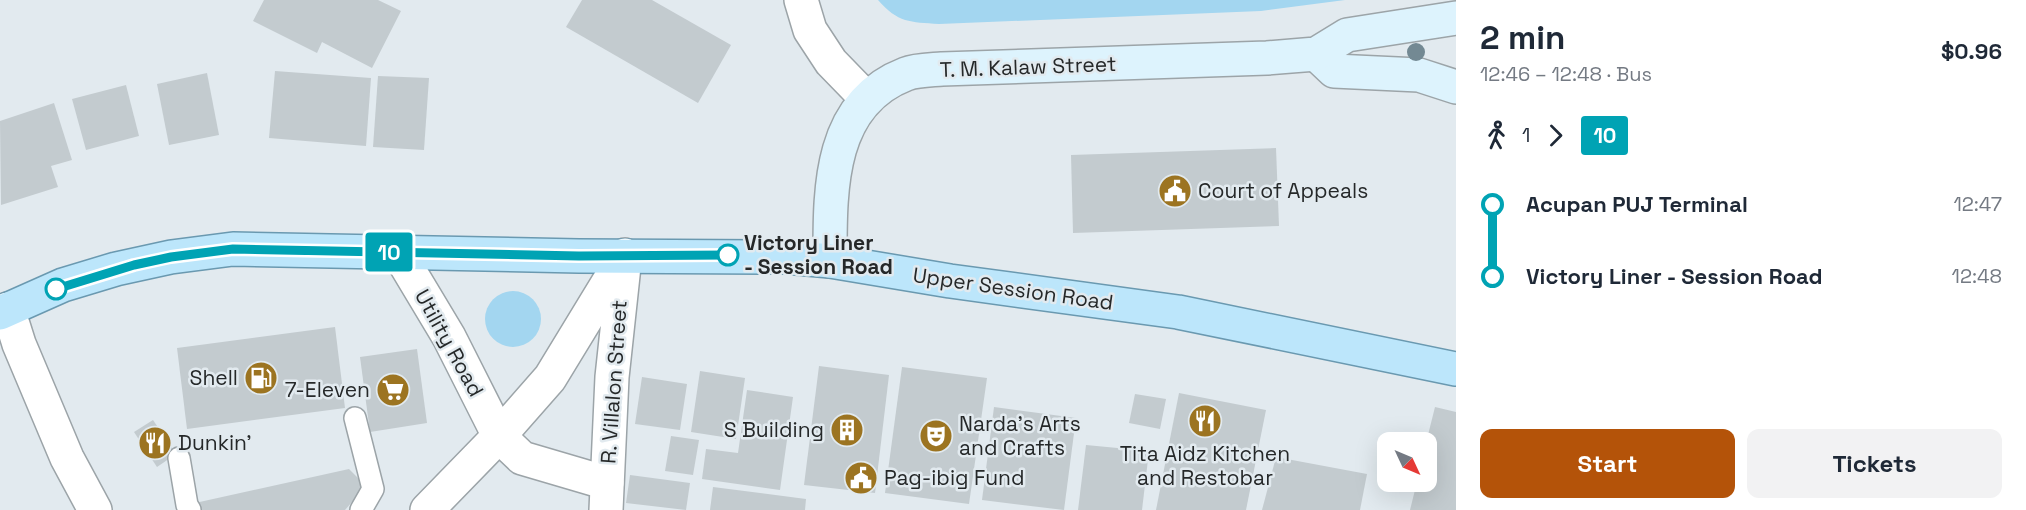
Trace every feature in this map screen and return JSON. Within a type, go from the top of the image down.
[{"type":"main road","name":"T. M. Kalaw Street","points":[[830,261],[830,208],[842,135],[854,113],[866,98],[886,83],[908,73],[942,69],[1267,58],[1316,54],[1347,35],[1456,18]]},
{"type":"main road","points":[[1316,54],[1334,71],[1419,75],[1456,87]]},
{"type":"main road","name":"T. M. Kalaw Street","points":[[785,257],[816,232],[830,208]]},
{"type":"main road","name":"Upper Session Road","points":[[4,311],[63,285],[116,269],[171,257],[233,249],[785,257],[830,261],[950,281],[1178,312],[1456,369]]},
{"type":"street","points":[[801,0],[810,30],[820,46],[831,62],[866,98]]},
{"type":"street","name":"Utility Road","points":[[398,252],[449,337],[499,436],[522,458],[607,497]]},
{"type":"street","points":[[427,510],[499,436],[550,378],[626,255]]},
{"type":"street","name":"R. Villalon Street","points":[[607,497],[612,377],[626,255]]},
{"type":"street","points":[[4,311],[67,458],[95,510]]},
{"type":"lane","points":[[355,418],[373,489],[361,510]]},
{"type":"lane","points":[[179,458],[187,505],[190,510]]},
{"type":"shaded area","points":[[878,0],[1345,0],[1261,11],[939,24],[905,20],[885,8]]},
{"type":"shaded area","points":[[507,291],[519,291],[529,295],[537,303],[541,319],[537,335],[529,343],[519,347],[507,347],[497,343],[489,335],[485,325],[485,313],[489,303],[497,295]]},
{"type":"building","points":[[264,0],[378,0],[401,11],[372,68],[322,42],[317,53],[253,21]]},
{"type":"building","points":[[582,0],[652,0],[731,45],[698,103],[566,27]]},
{"type":"building","points":[[275,71],[371,78],[366,146],[269,138]]},
{"type":"building","points":[[207,73],[219,135],[169,145],[157,84]]},
{"type":"building","points":[[378,76],[429,78],[424,150],[373,147]]},
{"type":"building","points":[[126,85],[139,136],[86,150],[72,99]]},
{"type":"building","points":[[54,103],[72,160],[51,166],[58,187],[1,205],[0,121]]},
{"type":"building","name":"Court of Appeals","points":[[1276,148],[1279,226],[1073,233],[1071,155]]},
{"type":"building","name":"Shell","points":[[335,327],[345,408],[187,429],[177,348]]},
{"type":"building","name":"7-Eleven","points":[[417,349],[427,423],[370,432],[360,357]]},
{"type":"building","name":"S Building","points":[[819,366],[889,375],[875,493],[804,485]]},
{"type":"building","name":"Narda's Arts and Crafts","points":[[902,367],[987,378],[969,504],[885,493]]},
{"type":"building","points":[[700,371],[745,378],[736,439],[691,432]]},
{"type":"building","points":[[642,377],[687,384],[680,430],[635,424]]},
{"type":"building","points":[[747,390],[793,397],[780,490],[702,479],[706,449],[738,453]]},
{"type":"building","points":[[1179,393],[1266,410],[1246,510],[1156,510]]},
{"type":"building","points":[[1135,394],[1166,399],[1160,429],[1129,423]]},
{"type":"building","points":[[994,407],[1076,418],[1064,510],[982,500]]},
{"type":"building","points":[[1435,407],[1456,412],[1456,510],[1410,510],[1414,492],[1437,492],[1437,432],[1429,432]]},
{"type":"building","name":"Dunkin'","points":[[153,420],[176,454],[157,467],[134,432]]},
{"type":"building","points":[[671,436],[699,440],[693,475],[665,471]]},
{"type":"building","points":[[1086,445],[1149,451],[1142,510],[1078,510]]},
{"type":"building","points":[[1276,457],[1367,474],[1360,510],[1262,510]]},
{"type":"building","points":[[349,469],[366,486],[345,510],[200,510],[195,503]]},
{"type":"building","points":[[630,475],[690,483],[686,510],[626,503]]},
{"type":"building","points":[[713,487],[806,499],[805,510],[710,510]]},
{"type":"bus line","name":"10","points":[[56,289],[116,269],[171,257],[233,249],[579,256],[728,255]]},
{"type":"place","name":"Court of Appeals","points":[[1175,191]]},
{"type":"place","name":"Victory Liner - Session Road","points":[[728,255]]},
{"type":"place","name":"Shell","points":[[261,378]]},
{"type":"place","name":"7-Eleven","points":[[393,390]]},
{"type":"place","name":"Tita Aidz Kitchen and Restobar","points":[[1205,421]]},
{"type":"place","name":"S Building","points":[[847,430]]},
{"type":"place","name":"Narda's Arts and Crafts","points":[[936,436]]},
{"type":"place","name":"Dunkin'","points":[[155,443]]},
{"type":"place","name":"Pag-ibig Fund","points":[[861,478]]}]
